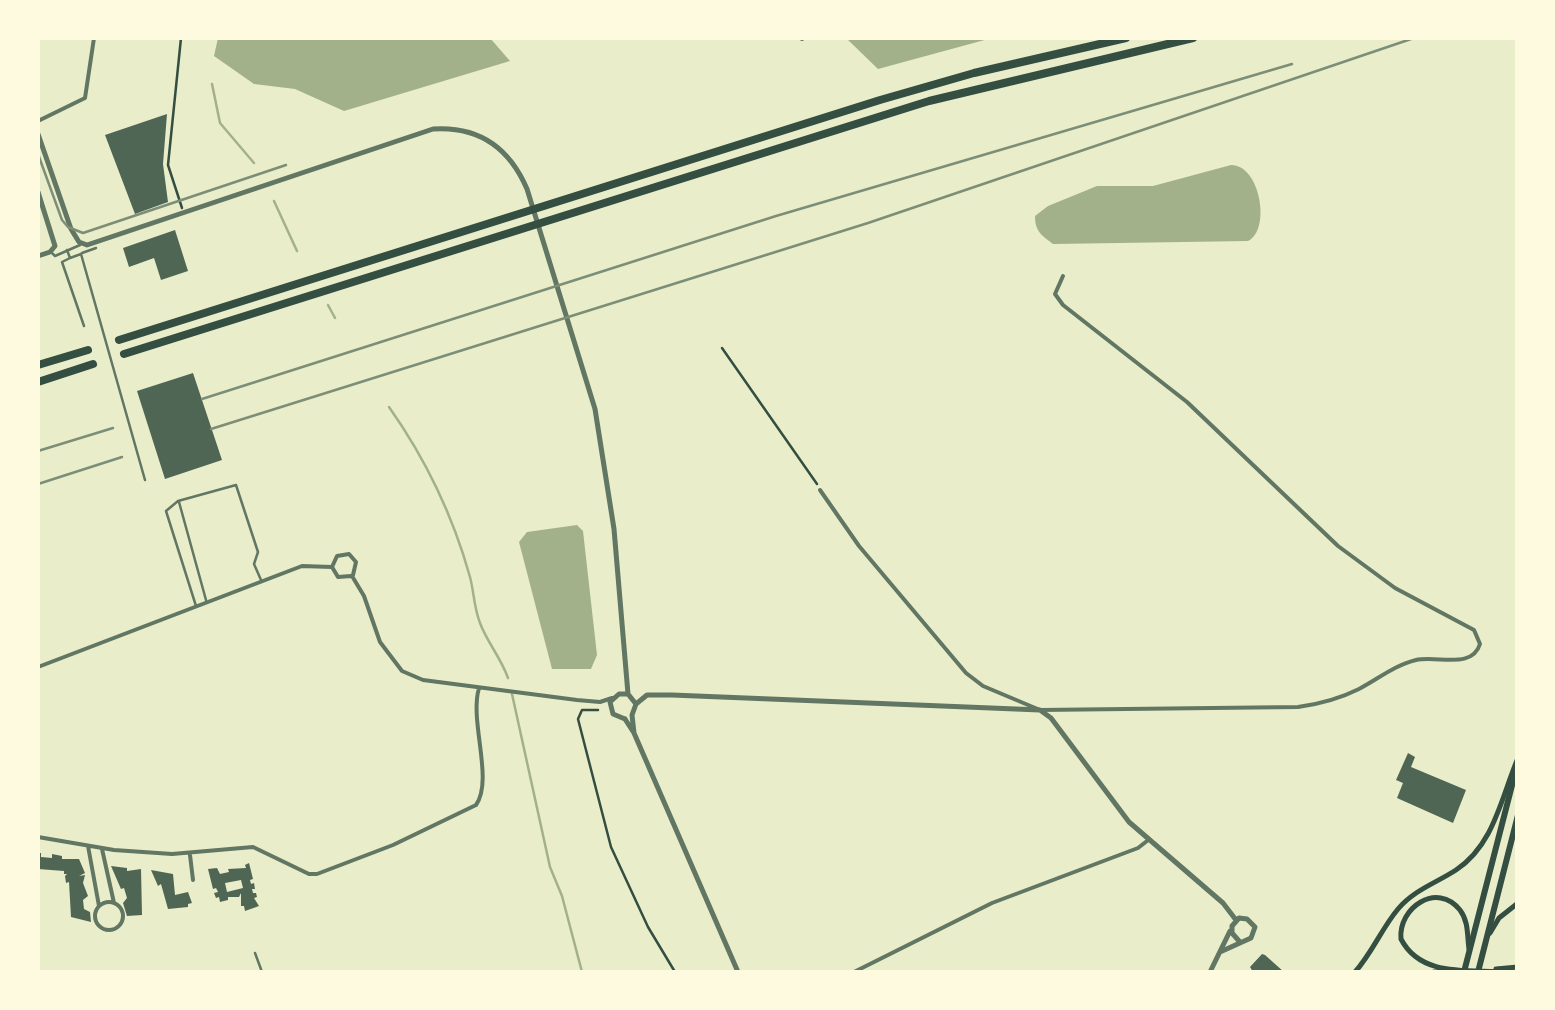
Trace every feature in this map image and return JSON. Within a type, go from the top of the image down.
[{"type":"highway","points":[[119,340],[914,90],[1126,38]]},
{"type":"highway","points":[[124,354],[929,101],[1193,38]]},
{"type":"highway","points":[[38,366],[88,350]]},
{"type":"highway","points":[[38,382],[92,364]]},
{"type":"highway","points":[[1464,972],[1518,760]]},
{"type":"highway","points":[[1478,972],[1518,815]]},
{"type":"main road","points":[[1355,972],[1400,907],[1475,856],[1490,834],[1518,760]]},
{"type":"main road","points":[[1455,971],[1426,964],[1406,949],[1400,933],[1410,908],[1429,898],[1451,902],[1466,924],[1470,952]]},
{"type":"main road","points":[[1490,933],[1499,918],[1518,902]]},
{"type":"main road","points":[[1490,972],[1518,967]]},
{"type":"main road","points":[[1434,972],[1506,972]]},
{"type":"street","points":[[38,122],[84,98],[94,38]]},
{"type":"street","points":[[50,252],[55,256],[82,244],[184,215],[432,129],[457,128],[493,142],[511,158],[527,189],[596,409],[607,476],[628,694],[636,704]]},
{"type":"street","points":[[38,134],[71,229],[82,244]]},
{"type":"street","points":[[38,192],[54,234],[50,252],[38,256]]},
{"type":"street","points":[[84,326],[62,262],[96,248]]},
{"type":"street","points":[[67,250],[70,258]]},
{"type":"street","points":[[81,254],[145,480]]},
{"type":"street","points":[[628,717],[647,695],[1040,710],[1298,708],[1333,701],[1418,659],[1466,659],[1474,655],[1480,644],[1474,630],[1395,588],[1338,546],[1186,402],[1063,305],[1055,294],[1063,276]]},
{"type":"street","points":[[196,606],[166,511],[178,501],[236,485],[258,552],[254,564],[262,581]]},
{"type":"street","points":[[820,490],[859,546],[966,673],[983,686],[1050,718],[1147,841],[1222,903],[1236,920]]},
{"type":"street","points":[[178,501],[206,602]]},
{"type":"street","points":[[332,567],[337,556],[348,554],[357,566],[352,576]]},
{"type":"street","points":[[38,667],[302,566],[332,567]]},
{"type":"street","points":[[332,567],[338,576],[352,576]]},
{"type":"street","points":[[352,576],[364,596],[380,642],[394,664],[423,680],[600,702],[628,694]]},
{"type":"street","points":[[628,673],[613,700],[616,717],[628,717]]},
{"type":"street","points":[[38,838],[102,848],[190,854],[254,847],[317,874],[393,845],[476,805],[482,792],[475,707],[479,688]]},
{"type":"street","points":[[628,717],[738,972]]},
{"type":"street","points":[[854,972],[992,902],[1138,848],[1147,841]]},
{"type":"street","points":[[88,845],[99,906],[96,922],[101,928],[112,930],[122,919],[122,911],[114,902],[102,848]]},
{"type":"street","points":[[190,854],[192,880]]},
{"type":"street","points":[[99,906],[114,902]]},
{"type":"street","points":[[1220,952],[1251,938],[1255,927],[1247,918],[1236,920]]},
{"type":"street","points":[[1213,972],[1236,920]]},
{"type":"street","points":[[1231,930],[1239,941]]},
{"type":"street","points":[[255,953],[262,972]]},
{"type":"path","points":[[181,38],[168,165],[184,215]]},
{"type":"path","points":[[722,348],[820,490]]},
{"type":"path","points":[[598,710],[582,710],[578,719],[601,818],[628,884],[676,972]]},
{"type":"shaded area","points":[[218,38],[490,38],[510,61],[344,111],[295,89],[254,84],[214,56]]},
{"type":"shaded area","points":[[846,38],[992,38],[878,69]]},
{"type":"shaded area","points":[[1231,165],[1250,175],[1259,199],[1259,225],[1248,241],[1053,244],[1036,225],[1035,216],[1048,206],[1097,186],[1153,186]]},
{"type":"shaded area","points":[[577,525],[583,531],[597,655],[591,669],[552,669],[519,542],[527,532]]},
{"type":"building","points":[[167,114],[163,164],[168,202],[135,214],[105,135]]},
{"type":"building","points":[[175,230],[188,271],[161,280],[154,258],[129,267],[123,248]]},
{"type":"building","points":[[193,373],[222,460],[165,479],[137,391]]},
{"type":"building","points":[[1408,753],[1415,757],[1411,767],[1466,790],[1453,823],[1397,798],[1403,783],[1396,780]]},
{"type":"building","points":[[38,853],[41,857],[52,858],[52,854],[62,859],[79,859],[85,873],[79,876],[85,875],[83,883],[88,896],[83,900],[84,909],[90,912],[91,922],[71,917],[67,874],[38,869]]},
{"type":"building","points":[[249,863],[252,889],[257,897],[254,898],[259,906],[245,911],[241,893],[220,902],[216,898],[214,893],[218,892],[213,889],[208,869],[217,868],[220,874],[229,872],[228,869],[246,868]],"holes":[[[241,880],[243,888],[227,892],[225,883]]]},
{"type":"building","points":[[111,866],[127,871],[141,869],[142,915],[127,916],[124,888],[121,889]]},
{"type":"building","points":[[151,870],[173,874],[175,895],[188,892],[192,903],[168,909],[161,884],[158,886]]},
{"type":"building","points":[[1262,954],[1284,972],[1253,972],[1250,967]]},
{"type":"waterway","points":[[212,84],[220,123],[254,163]]},
{"type":"waterway","points":[[274,201],[297,251]]},
{"type":"waterway","points":[[328,305],[335,318]]},
{"type":"waterway","points":[[389,407],[426,467],[446,510],[470,577],[480,623],[508,678]]},
{"type":"waterway","points":[[512,694],[550,867],[562,896],[582,972]]},
{"type":"tram line","points":[[38,154],[62,220],[83,233],[286,165]]},
{"type":"railway","points":[[211,429],[868,223],[1414,38]]},
{"type":"railway","points":[[202,399],[776,216],[1292,64]]},
{"type":"railway","points":[[38,451],[113,428]]},
{"type":"railway","points":[[38,484],[122,457]]}]
